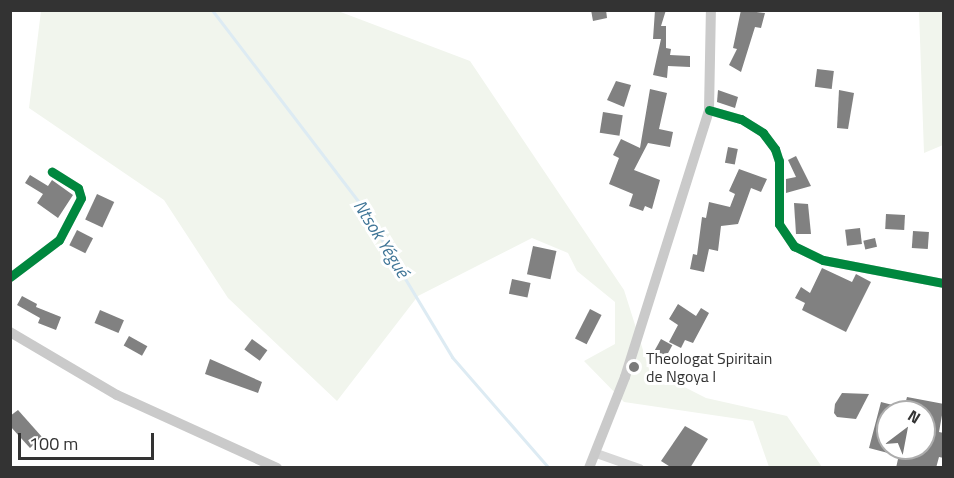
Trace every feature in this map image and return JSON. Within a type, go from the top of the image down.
[{"type":"main road","points":[[589,468],[674,231],[709,110],[711,10]]},
{"type":"main road","points":[[10,332],[117,395],[277,468]]},
{"type":"street","points":[[709,110],[741,118],[763,133],[775,149],[779,160],[779,224],[794,246],[824,260],[944,284]]},
{"type":"street","points":[[10,277],[59,240],[81,198],[78,188],[52,172]]},
{"type":"street","points":[[596,453],[639,468]]},
{"type":"shaded area","points":[[41,11],[338,11],[470,61],[624,290],[649,369],[706,398],[787,416],[822,467],[769,467],[753,421],[624,402],[584,361],[615,344],[615,302],[577,271],[568,253],[532,238],[418,296],[337,401],[228,298],[164,200],[29,108]]},
{"type":"shaded area","points":[[919,11],[944,11],[943,145],[924,153]]},
{"type":"building","points":[[591,10],[606,10],[607,18],[593,21]]},
{"type":"building","points":[[655,10],[666,10],[661,26],[666,26],[666,48],[671,49],[670,55],[690,56],[690,67],[668,66],[667,78],[653,75],[661,39],[653,39]]},
{"type":"building","points":[[741,10],[765,13],[761,28],[755,27],[741,72],[729,65],[737,49],[733,48]]},
{"type":"building","points":[[817,69],[834,71],[832,89],[815,87]]},
{"type":"building","points":[[616,81],[631,85],[624,107],[607,100]]},
{"type":"building","points":[[650,89],[667,93],[659,129],[673,132],[670,147],[648,143],[634,170],[660,180],[652,209],[645,206],[643,211],[629,206],[633,194],[609,184],[619,158],[613,155],[621,139],[640,148]]},
{"type":"building","points":[[718,90],[738,97],[735,108],[717,102]]},
{"type":"building","points":[[839,90],[854,93],[848,129],[837,128]]},
{"type":"building","points":[[603,112],[623,115],[619,136],[600,133]]},
{"type":"building","points":[[728,147],[738,149],[735,165],[725,163]]},
{"type":"building","points":[[796,156],[811,186],[786,193],[786,179],[796,177],[788,160]]},
{"type":"building","points":[[739,169],[767,179],[761,192],[751,188],[738,224],[721,226],[718,251],[709,249],[704,272],[690,269],[693,254],[697,255],[702,217],[706,218],[709,202],[730,207],[735,194],[729,191]]},
{"type":"building","points":[[30,175],[48,186],[52,180],[73,195],[58,218],[37,203],[43,194],[25,183]]},
{"type":"building","points":[[97,194],[114,202],[102,227],[85,219]]},
{"type":"building","points":[[794,203],[808,204],[811,234],[796,234]]},
{"type":"building","points":[[886,214],[905,215],[904,230],[885,229]]},
{"type":"building","points":[[860,228],[862,244],[847,246],[845,230]]},
{"type":"building","points":[[77,230],[93,238],[85,253],[69,245]]},
{"type":"building","points":[[913,231],[929,232],[928,249],[912,248]]},
{"type":"building","points":[[875,238],[877,247],[865,249],[863,241]]},
{"type":"building","points":[[533,246],[556,251],[550,279],[527,274]]},
{"type":"building","points":[[822,268],[852,282],[856,274],[871,282],[846,332],[802,310],[805,303],[795,298],[801,287],[810,293]]},
{"type":"building","points":[[512,279],[531,283],[527,298],[509,294]]},
{"type":"building","points":[[22,296],[37,304],[36,307],[61,317],[56,330],[38,323],[40,318],[17,305]]},
{"type":"building","points":[[678,304],[696,316],[701,308],[709,313],[693,343],[685,340],[681,348],[669,342],[678,325],[669,319]]},
{"type":"building","points":[[590,309],[602,315],[587,344],[575,338]]},
{"type":"building","points":[[100,310],[124,320],[118,333],[95,323]]},
{"type":"building","points":[[129,336],[147,346],[142,356],[124,346]]},
{"type":"building","points":[[252,339],[267,350],[260,361],[244,350]]},
{"type":"building","points":[[661,339],[672,345],[664,361],[652,355]]},
{"type":"building","points":[[210,359],[262,382],[258,393],[205,374]]},
{"type":"building","points":[[842,393],[869,394],[856,419],[837,417],[834,413],[835,404]]},
{"type":"building","points":[[907,397],[923,400],[906,400]]},
{"type":"building","points":[[936,402],[944,404],[939,432],[944,433],[944,458],[939,457],[936,468],[896,468],[898,460],[936,460]]},
{"type":"building","points":[[18,410],[42,437],[30,448],[10,426],[10,416]]},
{"type":"building","points":[[876,421],[876,450],[869,448]]},
{"type":"building","points":[[685,426],[708,439],[690,468],[672,468],[661,461]]},
{"type":"waterway","name":"Ntsok Yégué","points":[[212,10],[359,202],[452,357],[549,468]]},
{"type":"cycle path","points":[[709,110],[741,119],[763,133],[775,149],[779,161],[779,224],[794,246],[823,260],[944,283]]},
{"type":"cycle path","points":[[10,277],[59,240],[81,198],[78,188],[52,172]]},
{"type":"place","name":"Theologat Spiritain de Ngoya I","points":[[634,367]]}]
